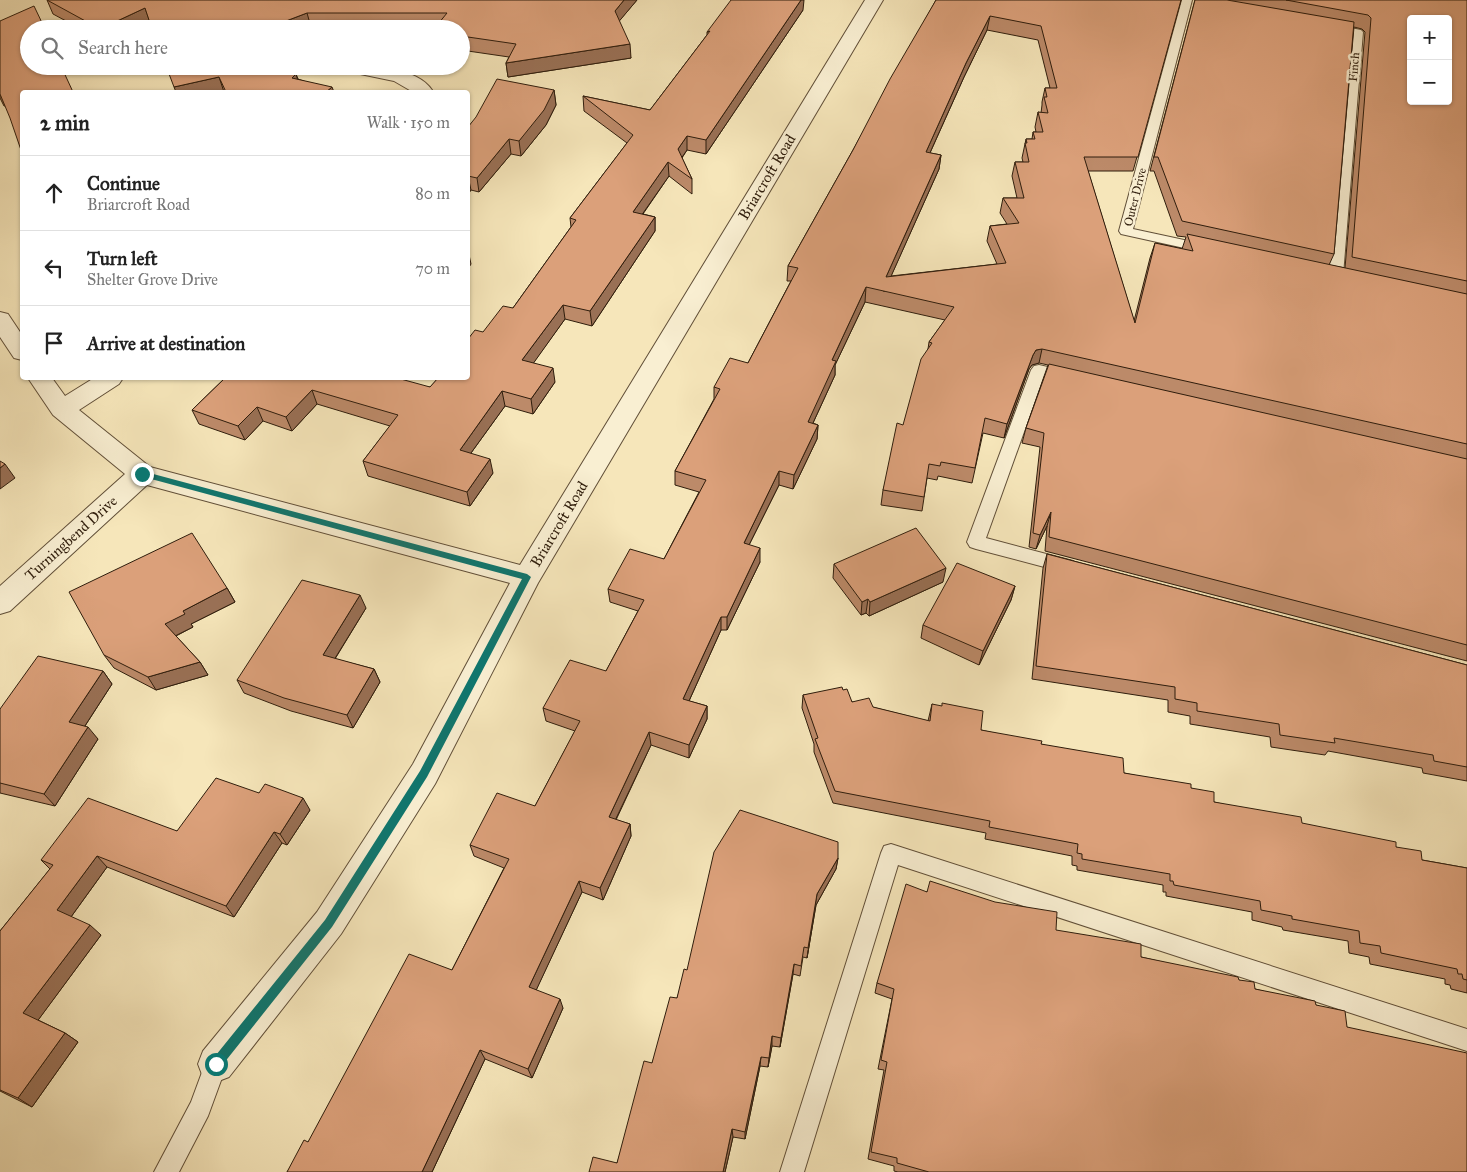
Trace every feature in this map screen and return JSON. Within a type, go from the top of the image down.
[{"type":"street","name":"Briarcroft Road","points":[[216,1064],[329,923],[424,774],[527,577],[874,0]]},
{"type":"street","points":[[391,75],[400,77],[423,90]]},
{"type":"street","points":[[0,319],[20,349]]},
{"type":"street","points":[[41,380],[62,410],[142,474],[527,577]]},
{"type":"street","points":[[62,410],[108,380]]},
{"type":"street","name":"Turningbend Drive","points":[[0,603],[142,474]]},
{"type":"lane","name":"Outer Drive","points":[[1190,2],[1126,231],[1222,252]]},
{"type":"lane","name":"Finch","points":[[1318,25],[1357,32],[1336,275]]},
{"type":"lane","points":[[1082,570],[976,542],[1039,370],[1088,381]]},
{"type":"lane","points":[[795,1171],[891,853],[1467,1040]]},
{"type":"lane","points":[[166,1172],[200,1108],[216,1064]]},
{"type":"building","points":[[47,0],[624,0],[615,11],[630,44],[506,63],[516,44],[470,37],[470,20],[441,20],[447,13],[307,13],[289,20],[149,20],[145,8],[119,20],[84,20]]},
{"type":"building","points":[[731,0],[801,0],[706,140],[687,136],[678,149],[692,179],[668,162],[633,212],[655,217],[590,311],[563,305],[522,360],[553,368],[531,399],[502,391],[460,450],[490,459],[467,492],[363,461],[398,415],[312,390],[286,417],[257,407],[238,426],[192,410],[223,380],[404,380],[430,387],[436,380],[470,380],[470,336],[475,330],[483,332],[503,306],[513,308],[576,220],[570,218],[633,135],[583,96],[650,110],[710,31],[707,32]]},
{"type":"building","points":[[936,0],[1181,0],[1138,157],[1084,157],[1135,323],[1155,243],[1193,251],[1187,234],[1467,294],[1467,444],[1042,349],[1036,350],[1033,355],[1007,424],[985,418],[975,468],[941,462],[940,466],[929,464],[924,497],[883,490],[897,423],[903,425],[921,359],[932,343],[929,342],[954,307],[866,287],[832,360],[836,361],[808,422],[818,425],[794,475],[779,471],[744,543],[760,548],[727,617],[721,617],[683,699],[707,706],[689,745],[649,732],[609,817],[630,824],[600,888],[579,881],[529,987],[560,999],[528,1069],[480,1050],[422,1172],[287,1172],[304,1140],[308,1142],[409,954],[452,970],[509,859],[470,845],[497,793],[535,806],[580,721],[543,708],[570,660],[606,671],[644,600],[608,589],[630,549],[664,559],[706,480],[675,471],[720,389],[714,387],[730,358],[748,363],[798,268],[788,266],[853,150],[890,79]],"holes":[[[990,16],[1041,26],[1057,88],[1045,88],[1047,97],[1044,97],[1048,113],[1038,112],[1043,132],[1033,132],[1035,139],[1026,139],[1027,143],[1025,143],[1029,162],[1015,162],[1024,198],[1003,198],[1019,223],[990,226],[1006,263],[886,277],[941,155],[926,152],[966,63]]]},
{"type":"building","points":[[1195,0],[1227,0],[1354,22],[1334,254],[1182,221],[1158,157],[1154,157]]},
{"type":"building","points":[[1286,0],[1467,0],[1467,281],[1352,257],[1371,18],[1368,15]]},
{"type":"building","points":[[34,6],[41,20],[20,20],[20,75],[65,75],[72,90],[20,90],[20,147],[0,94],[0,21]]},
{"type":"building","points":[[169,75],[295,75],[292,78],[332,87],[328,90],[225,90],[219,77],[174,87]]},
{"type":"building","points":[[497,79],[554,90],[544,110],[519,141],[509,139],[477,178],[470,176],[470,124]]},
{"type":"building","points":[[1049,364],[1467,459],[1467,645],[1049,537],[1051,512],[1040,535],[1033,533],[1044,433],[1026,428]]},
{"type":"building","points":[[0,461],[5,464],[0,468]]},
{"type":"building","points":[[916,528],[946,568],[870,602],[868,599],[862,602],[834,564]]},
{"type":"building","points":[[192,533],[227,588],[183,611],[185,614],[165,624],[200,662],[148,677],[104,655],[69,592]]},
{"type":"building","points":[[1047,554],[1467,665],[1467,767],[1434,761],[1433,755],[1334,738],[1335,743],[1280,735],[1279,724],[1197,711],[1197,703],[1175,699],[1175,687],[1036,666]]},
{"type":"building","points":[[957,563],[1015,586],[983,651],[923,625]]},
{"type":"building","points":[[302,580],[360,595],[323,655],[374,669],[347,715],[284,698],[237,680]]},
{"type":"building","points":[[38,656],[103,671],[69,722],[88,727],[44,794],[0,783],[0,709]]},
{"type":"building","points":[[842,687],[843,690],[847,689],[852,702],[869,698],[873,707],[930,721],[932,704],[942,706],[942,703],[983,711],[981,730],[1042,741],[1041,744],[1123,758],[1124,773],[1191,784],[1191,788],[1214,792],[1214,802],[1301,817],[1302,823],[1396,842],[1396,847],[1421,851],[1422,860],[1467,868],[1467,980],[1463,979],[1462,974],[1458,974],[1457,969],[1381,953],[1380,946],[1360,943],[1359,931],[1292,919],[1292,916],[1261,910],[1260,901],[1174,885],[1173,881],[1170,881],[1170,874],[1082,859],[1082,854],[1077,853],[1078,844],[989,827],[990,821],[835,791],[815,739],[818,738],[803,695]]},
{"type":"building","points":[[216,778],[259,793],[265,784],[303,798],[280,834],[274,832],[226,906],[97,856],[57,910],[90,925],[23,1013],[65,1033],[18,1098],[0,1090],[0,931],[53,865],[41,860],[88,798],[177,831]]},
{"type":"building","points":[[740,810],[838,842],[838,858],[817,894],[808,948],[804,947],[801,966],[794,964],[781,1038],[772,1036],[769,1058],[761,1057],[745,1132],[732,1129],[723,1172],[589,1172],[593,1157],[617,1163],[644,1061],[652,1063],[670,997],[677,998],[684,969],[687,970],[714,852]]},
{"type":"building","points":[[930,881],[995,902],[1057,912],[1056,930],[1141,944],[1141,957],[1238,977],[1239,980],[1254,982],[1255,989],[1315,1001],[1316,1005],[1345,1011],[1347,1027],[1467,1053],[1467,1172],[929,1172],[897,1163],[897,1158],[871,1152],[887,1062],[881,1060],[894,989],[877,983],[906,884],[927,892]]},
{"type":"route","points":[[142,474],[527,577],[424,774],[329,923],[216,1064]]}]
